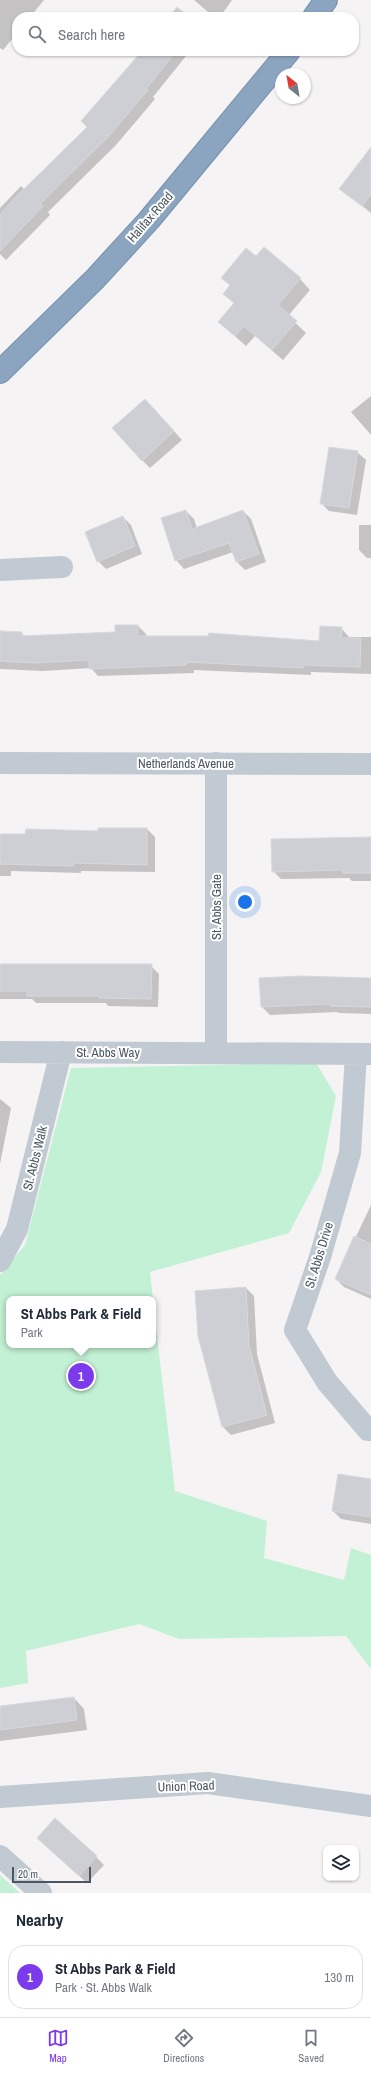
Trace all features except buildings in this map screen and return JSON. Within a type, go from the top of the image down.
[{"type":"highway","points":[[318,12],[326,0]]},
{"type":"highway","name":"Halifax Road","points":[[2,365],[95,279],[149,220],[285,56]]},
{"type":"street","points":[[0,570],[62,567]]},
{"type":"street","name":"Netherlands Avenue","points":[[0,763],[371,764]]},
{"type":"street","name":"St. Abbs Gate","points":[[216,763],[216,1052]]},
{"type":"street","name":"St. Abbs Way","points":[[0,1052],[216,1052]]},
{"type":"street","name":"St. Abbs Walk","points":[[0,1261],[17,1229],[61,1052]]},
{"type":"street","name":"St. Abbs Drive","points":[[216,1052],[364,1054],[350,1153],[320,1257],[295,1330],[327,1382],[368,1430],[371,1430]]},
{"type":"street","name":"Union Road","points":[[0,1797],[208,1783],[371,1806]]},
{"type":"street","points":[[0,1856],[41,1893]]},
{"type":"green space","points":[[316,1063],[336,1096],[321,1172],[289,1233],[150,1272],[153,1296],[6,1296],[6,1348],[156,1348],[156,1327],[175,1491],[267,1521],[264,1558],[344,1580],[351,1548],[371,1555],[371,1669],[346,1636],[179,1639],[139,1624],[26,1651],[28,1683],[0,1688],[0,1275],[25,1245],[71,1068]]},
{"type":"green space","points":[[0,1875],[20,1893],[0,1893]]},
{"type":"place","name":"St Abbs Park & Field","points":[[81,1376]]}]
